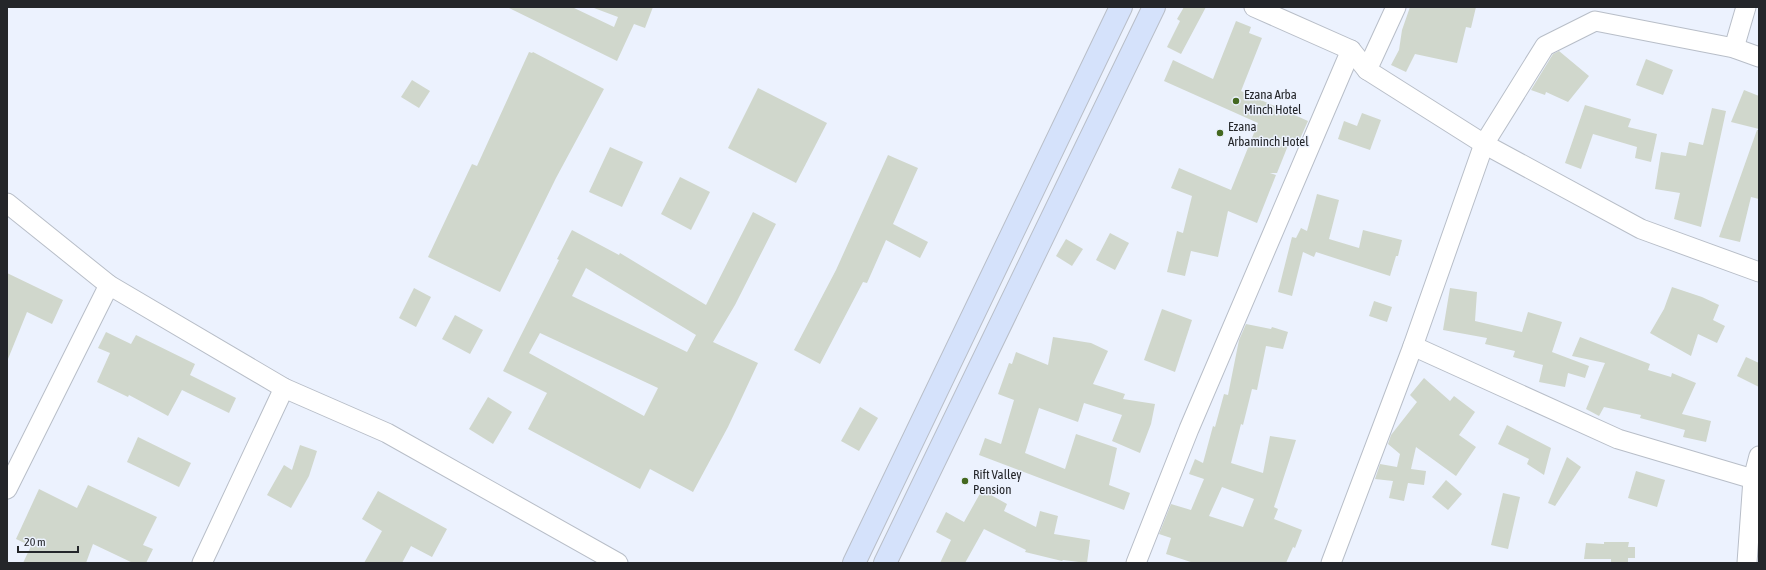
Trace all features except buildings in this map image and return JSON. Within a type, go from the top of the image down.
[{"type":"street","points":[[854,563],[1121,7]]},
{"type":"street","points":[[885,563],[1154,7]]},
{"type":"street","points":[[1254,7],[1351,50],[1367,70],[1484,144],[1641,229],[1759,272]]},
{"type":"street","points":[[1367,70],[1396,7]]},
{"type":"street","points":[[1734,48],[1746,7]]},
{"type":"street","points":[[1331,563],[1413,346],[1484,144],[1545,46],[1595,21],[1734,48],[1759,57]]},
{"type":"street","points":[[1136,563],[1189,429],[1351,50]]},
{"type":"street","points":[[7,203],[109,285],[284,388],[387,434],[618,563]]},
{"type":"street","points":[[7,489],[109,285]]},
{"type":"street","points":[[1413,346],[1618,439],[1753,479]]},
{"type":"street","points":[[202,563],[284,388]]},
{"type":"street","points":[[1747,563],[1753,479],[1759,456]]},
{"type":"place","name":"Ezana Arba Minch Hotel","points":[[1236,101]]},
{"type":"place","name":"Ezana Arbaminch Hotel","points":[[1220,133]]},
{"type":"place","name":"Rift Valley Pension","points":[[965,481]]}]
